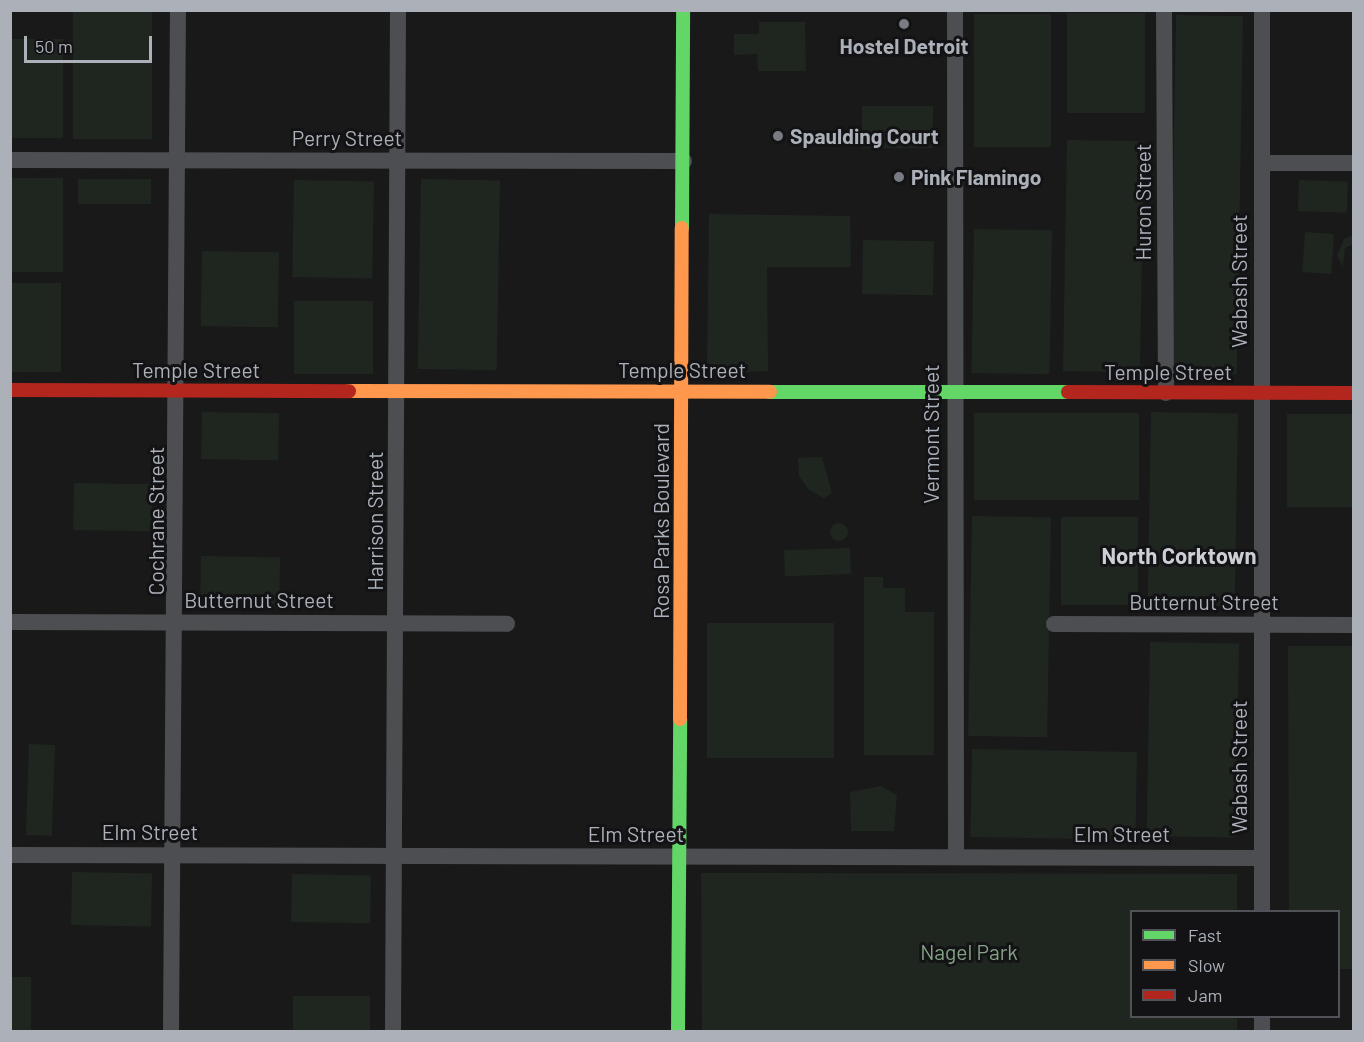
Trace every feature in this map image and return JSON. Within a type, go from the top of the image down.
[{"type":"street","name":"Cochrane Street","points":[[171,1032],[178,623],[178,10]]},
{"type":"street","name":"Harrison Street","points":[[393,1032],[393,855],[398,623],[396,391],[398,10]]},
{"type":"street","name":"Rosa Parks Boulevard","points":[[678,1032],[681,856],[683,10]]},
{"type":"street","name":"Vermont Street","points":[[955,10],[953,392],[956,857]]},
{"type":"street","name":"Huron Street","points":[[1164,10],[1166,393]]},
{"type":"street","name":"Wabash Street","points":[[1262,10],[1262,910]]},
{"type":"street","name":"Perry Street","points":[[10,160],[684,160]]},
{"type":"street","points":[[1262,163],[1353,163]]},
{"type":"street","name":"Temple Street","points":[[10,390],[1353,393]]},
{"type":"street","name":"Butternut Street","points":[[10,622],[507,624]]},
{"type":"street","name":"Butternut Street","points":[[1054,624],[1353,625]]},
{"type":"street","name":"Elm Street","points":[[10,855],[1262,858]]},
{"type":"green space","points":[[73,11],[152,11],[152,139],[73,139]]},
{"type":"green space","points":[[1067,13],[1145,13],[1145,113],[1067,113]]},
{"type":"green space","points":[[974,14],[1051,14],[1051,147],[974,147]]},
{"type":"green space","points":[[1176,15],[1243,16],[1237,374],[1170,373]]},
{"type":"green space","points":[[759,22],[805,22],[806,71],[758,71],[757,54],[734,55],[734,34],[759,34]]},
{"type":"green space","points":[[11,39],[63,39],[63,138],[11,138]]},
{"type":"green space","points":[[862,106],[933,106],[933,148],[862,148]]},
{"type":"green space","points":[[1067,140],[1144,141],[1140,372],[1063,371]]},
{"type":"green space","points":[[11,178],[63,178],[63,272],[11,272]]},
{"type":"green space","points":[[78,179],[151,179],[151,204],[78,204]]},
{"type":"green space","points":[[421,179],[500,180],[497,370],[418,369]]},
{"type":"green space","points":[[294,180],[374,181],[372,278],[292,277]]},
{"type":"green space","points":[[1299,180],[1348,182],[1347,213],[1298,211]]},
{"type":"green space","points":[[709,214],[850,216],[851,267],[767,267],[768,371],[707,373]]},
{"type":"green space","points":[[974,229],[1052,230],[1049,374],[971,373]]},
{"type":"green space","points":[[1305,232],[1334,234],[1331,274],[1302,272]]},
{"type":"green space","points":[[1353,235],[1353,244],[1345,248],[1343,267],[1337,256],[1344,239]]},
{"type":"green space","points":[[863,240],[934,241],[933,295],[862,294]]},
{"type":"green space","points":[[202,251],[279,252],[278,327],[201,326]]},
{"type":"green space","points":[[11,283],[61,283],[61,372],[11,372]]},
{"type":"green space","points":[[294,301],[373,301],[373,374],[294,374]]},
{"type":"green space","points":[[202,412],[279,413],[278,460],[201,459]]},
{"type":"green space","points":[[1151,412],[1238,414],[1235,606],[1148,605]]},
{"type":"green space","points":[[974,413],[1139,413],[1139,500],[974,500]]},
{"type":"green space","points":[[1287,414],[1353,414],[1353,507],[1287,507]]},
{"type":"green space","points":[[822,457],[832,493],[824,498],[809,490],[799,476],[798,458]]},
{"type":"green space","points":[[74,483],[152,484],[151,531],[73,530]]},
{"type":"green space","points":[[972,516],[1051,517],[1047,737],[968,736]]},
{"type":"green space","points":[[1061,517],[1138,517],[1138,605],[1061,605]]},
{"type":"green space","points":[[835,523],[843,523],[848,528],[846,539],[835,541],[830,536],[830,528]]},
{"type":"green space","points":[[850,548],[851,574],[785,576],[784,550]]},
{"type":"green space","points":[[201,556],[280,557],[279,606],[200,605]]},
{"type":"green space","points":[[864,577],[883,577],[883,588],[905,588],[905,612],[934,612],[934,755],[864,755]]},
{"type":"green space","points":[[707,623],[834,623],[834,758],[707,758]]},
{"type":"green space","points":[[1150,642],[1239,644],[1236,838],[1147,836]]},
{"type":"green space","points":[[1288,646],[1353,646],[1353,969],[1340,969],[1340,910],[1289,910]]},
{"type":"green space","points":[[29,744],[55,745],[52,836],[26,835]]},
{"type":"green space","points":[[972,749],[1137,752],[1135,840],[970,837]]},
{"type":"green space","points":[[881,786],[897,795],[894,831],[851,831],[850,792]]},
{"type":"green space","points":[[72,872],[152,873],[151,926],[71,925]]},
{"type":"green space","name":"Nagel Park","points":[[701,873],[1237,874],[1237,910],[1130,910],[1130,1018],[1237,1018],[1237,1031],[702,1031]]},
{"type":"green space","points":[[292,874],[371,875],[370,923],[291,922]]},
{"type":"green space","points":[[11,977],[31,977],[31,1031],[11,1031]]},
{"type":"green space","points":[[293,996],[370,996],[370,1031],[293,1031]]},
{"type":"traffic: fast","points":[[682,228],[683,10]]},
{"type":"traffic: fast","points":[[770,392],[1068,392]]},
{"type":"traffic: fast","points":[[678,1032],[680,719]]},
{"type":"traffic: slow","points":[[680,719],[682,228]]},
{"type":"traffic: slow","points":[[349,391],[770,392]]},
{"type":"traffic: jam","points":[[10,390],[349,391]]},
{"type":"traffic: jam","points":[[1068,392],[1354,393]]},
{"type":"place","name":"Hostel Detroit","points":[[904,24]]},
{"type":"place","name":"Spaulding Court","points":[[778,136]]},
{"type":"place","name":"Pink Flamingo","points":[[899,177]]},
{"type":"district","name":"North Corktown","points":[[1179,556]]}]
